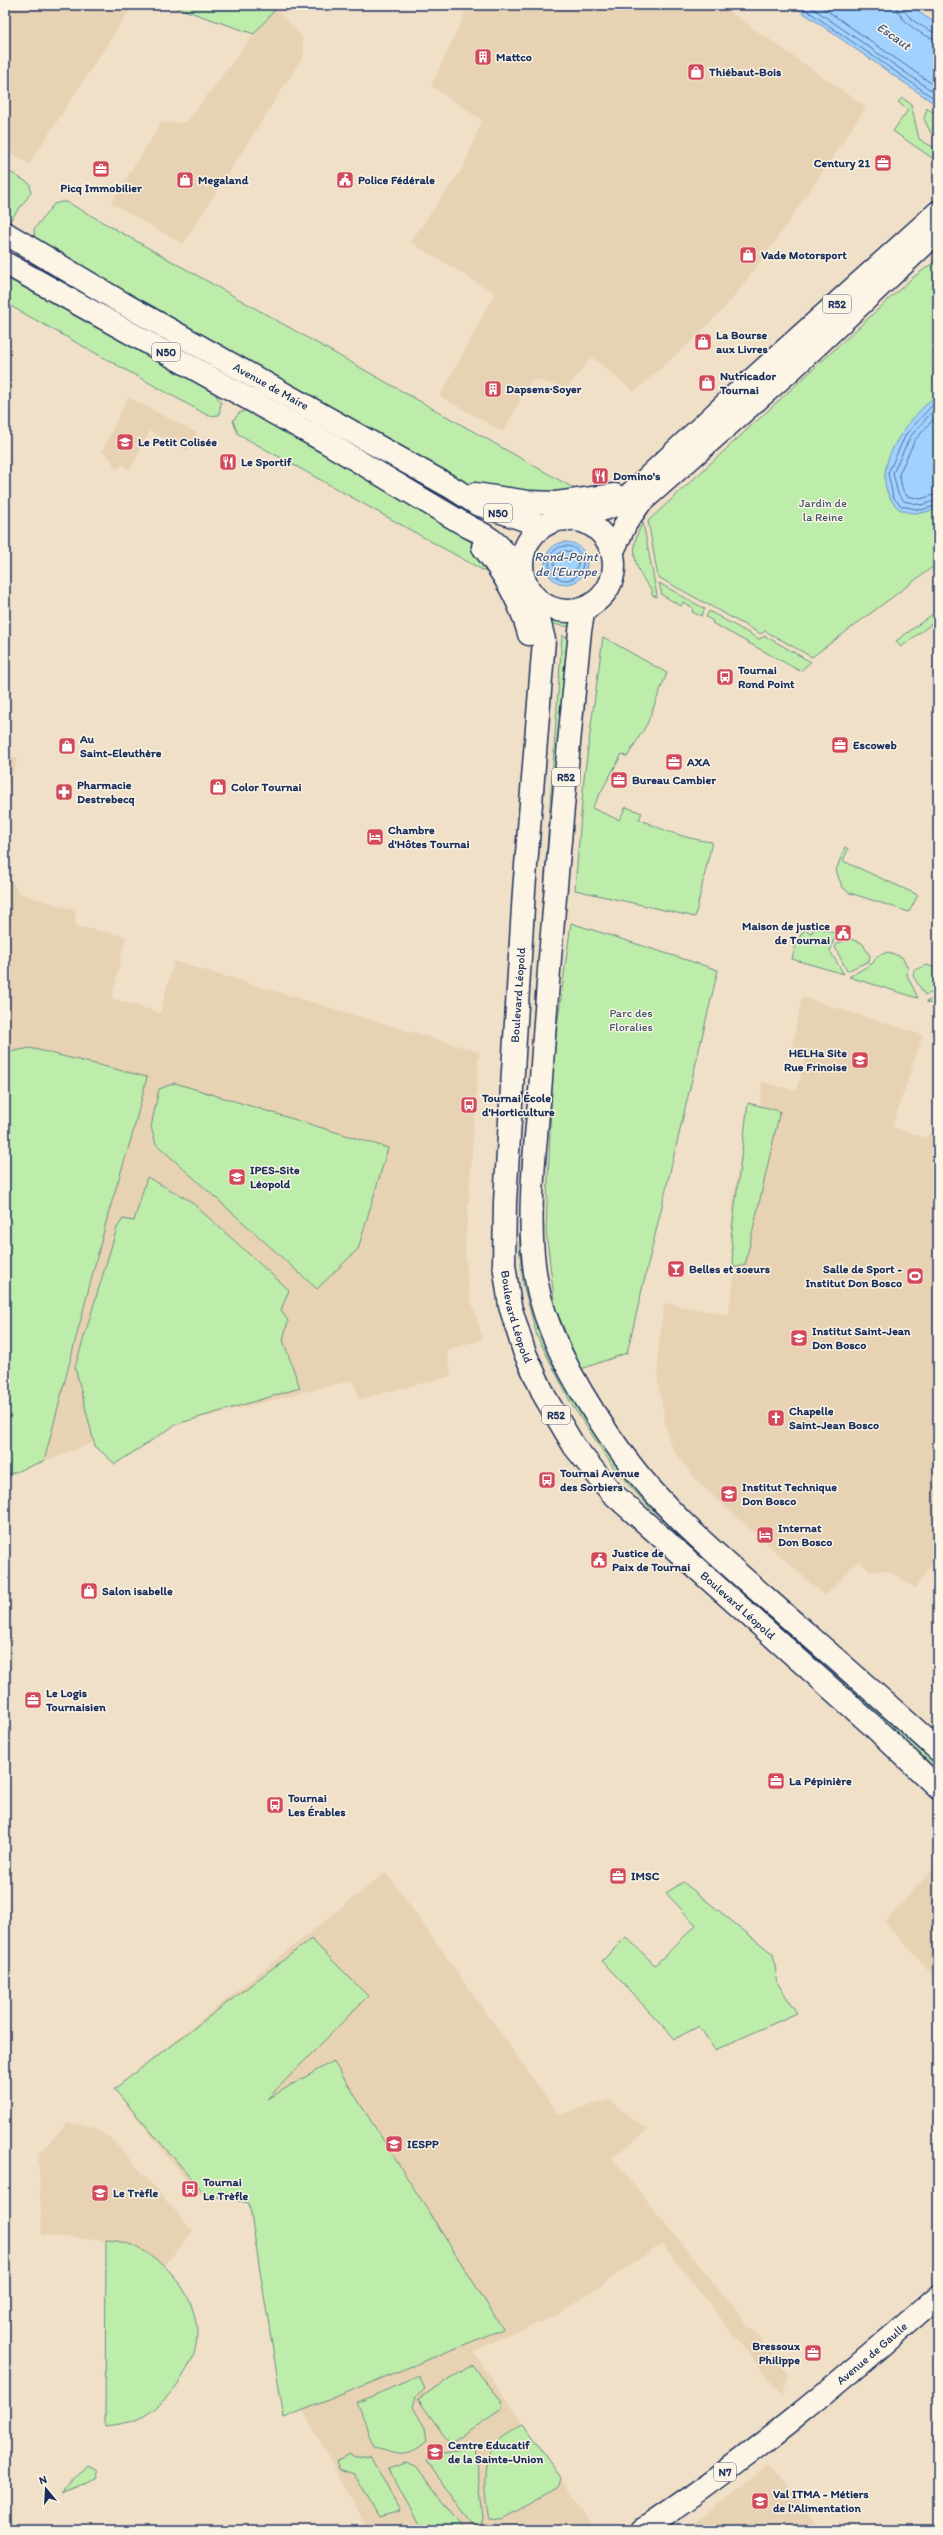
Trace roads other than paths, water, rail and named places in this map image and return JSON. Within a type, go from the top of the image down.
[{"type":"main road","name":"R52","points":[[571,520],[585,523],[597,530],[606,540],[612,553],[613,576],[608,587],[600,598],[589,606],[575,611],[560,611],[545,606],[533,596],[526,586],[522,574],[522,560],[526,547],[533,535],[543,526],[557,521],[571,520],[616,505],[631,493],[735,395],[938,212]]},
{"type":"main road","name":"R52","points":[[612,553],[626,523],[640,503],[793,368],[938,231]]},
{"type":"main road","name":"Avenue de Maire","points":[[5,233],[124,304],[456,490],[477,504],[543,526]]},
{"type":"main road","name":"Avenue de Maire","points":[[5,263],[313,435],[469,526],[495,539],[522,574]]},
{"type":"main road","points":[[456,490],[542,503],[631,493]]},
{"type":"main road","points":[[469,526],[496,563],[520,607],[541,678]]},
{"type":"main road","name":"R52","points":[[533,596],[544,640],[541,678]]},
{"type":"main road","name":"Boulevard Léopold","points":[[589,606],[582,619],[578,642],[544,1041],[533,1204],[533,1255],[539,1296],[551,1330],[584,1394],[625,1458],[679,1518],[720,1558],[938,1750]]},
{"type":"main road","name":"Boulevard Léopold","points":[[541,678],[524,891],[505,1202],[504,1264],[510,1306],[524,1351],[545,1397],[574,1446],[611,1492],[873,1726],[938,1788]]},
{"type":"main road","name":"Avenue de Gaulle","points":[[642,2530],[740,2461],[805,2409],[938,2296]]},
{"type":"water","name":"Escaut","points":[[792,5],[909,5],[938,25],[938,106]]},
{"type":"water","points":[[938,393],[938,509],[921,513],[910,513],[899,509],[887,491],[885,476],[888,460],[904,429]]},
{"type":"water","name":"Rond-Point de l'Europe","points":[[562,542],[570,542],[578,545],[584,551],[587,563],[584,575],[578,581],[570,584],[562,584],[554,581],[548,575],[545,567],[545,559],[548,551],[554,545]]},
{"type":"place","name":"Mattco","points":[[483,57]]},
{"type":"place","name":"Thiébaut-Bois","points":[[696,72]]},
{"type":"place","name":"Century 21","points":[[883,163]]},
{"type":"place","name":"Picq Immobilier","points":[[101,169]]},
{"type":"place","name":"Megaland","points":[[185,180]]},
{"type":"place","name":"Police Fédérale","points":[[345,180]]},
{"type":"place","name":"Vade Motorsport","points":[[748,255]]},
{"type":"place","name":"La Bourse aux Livres","points":[[703,342]]},
{"type":"place","name":"Nutricador Tournai","points":[[707,383]]},
{"type":"place","name":"Dapsens·Soyer","points":[[493,389]]},
{"type":"place","name":"Le Petit Colisée","points":[[125,442]]},
{"type":"place","name":"Le Sportif","points":[[228,462]]},
{"type":"place","name":"Domino's","points":[[600,476]]},
{"type":"place","name":"Tournai Rond Point","points":[[725,677]]},
{"type":"place","name":"Escoweb","points":[[840,745]]},
{"type":"place","name":"Au Saint-Eleuthère","points":[[67,746]]},
{"type":"place","name":"AXA","points":[[674,762]]},
{"type":"place","name":"Bureau Cambier","points":[[619,780]]},
{"type":"place","name":"Color Tournai","points":[[218,787]]},
{"type":"place","name":"Pharmacie Destrebecq","points":[[64,792]]},
{"type":"place","name":"Chambre d'Hôtes Tournai","points":[[375,837]]},
{"type":"place","name":"Maison de justice de Tournai","points":[[843,933]]},
{"type":"place","name":"HELHa Site Rue Frinoise","points":[[860,1060]]},
{"type":"place","name":"Tournai École d'Horticulture","points":[[469,1105]]},
{"type":"place","name":"IPES-Site Léopold","points":[[237,1177]]},
{"type":"place","name":"Belles et soeurs","points":[[676,1269]]},
{"type":"place","name":"Salle de Sport - Institut Don Bosco","points":[[915,1276]]},
{"type":"place","name":"Institut Saint-Jean Don Bosco","points":[[799,1338]]},
{"type":"place","name":"Chapelle Saint-Jean Bosco","points":[[776,1418]]},
{"type":"place","name":"Tournai Avenue des Sorbiers","points":[[547,1480]]},
{"type":"place","name":"Institut Technique Don Bosco","points":[[729,1494]]},
{"type":"place","name":"Internat Don Bosco","points":[[765,1535]]},
{"type":"place","name":"Justice de Paix de Tournai","points":[[599,1560]]},
{"type":"place","name":"Salon isabelle","points":[[89,1591]]},
{"type":"place","name":"Le Logis Tournaisien","points":[[33,1700]]},
{"type":"place","name":"La Pépinière","points":[[776,1781]]},
{"type":"place","name":"Tournai Les Érables","points":[[275,1805]]},
{"type":"place","name":"IMSC","points":[[618,1876]]},
{"type":"place","name":"IESPP","points":[[394,2144]]},
{"type":"place","name":"Tournai Le Trèfle","points":[[190,2189]]},
{"type":"place","name":"Le Trèfle","points":[[100,2193]]},
{"type":"place","name":"Bressoux Philippe","points":[[813,2353]]},
{"type":"place","name":"Centre Educatif de la Sainte-Union","points":[[435,2452]]},
{"type":"place","name":"Val ITMA - Métiers de l'Alimentation","points":[[760,2501]]},
{"type":"park label","name":"Jardin de la Reine","points":[[823,510]]},
{"type":"park label","name":"Parc des Floralies","points":[[631,1020]]}]
